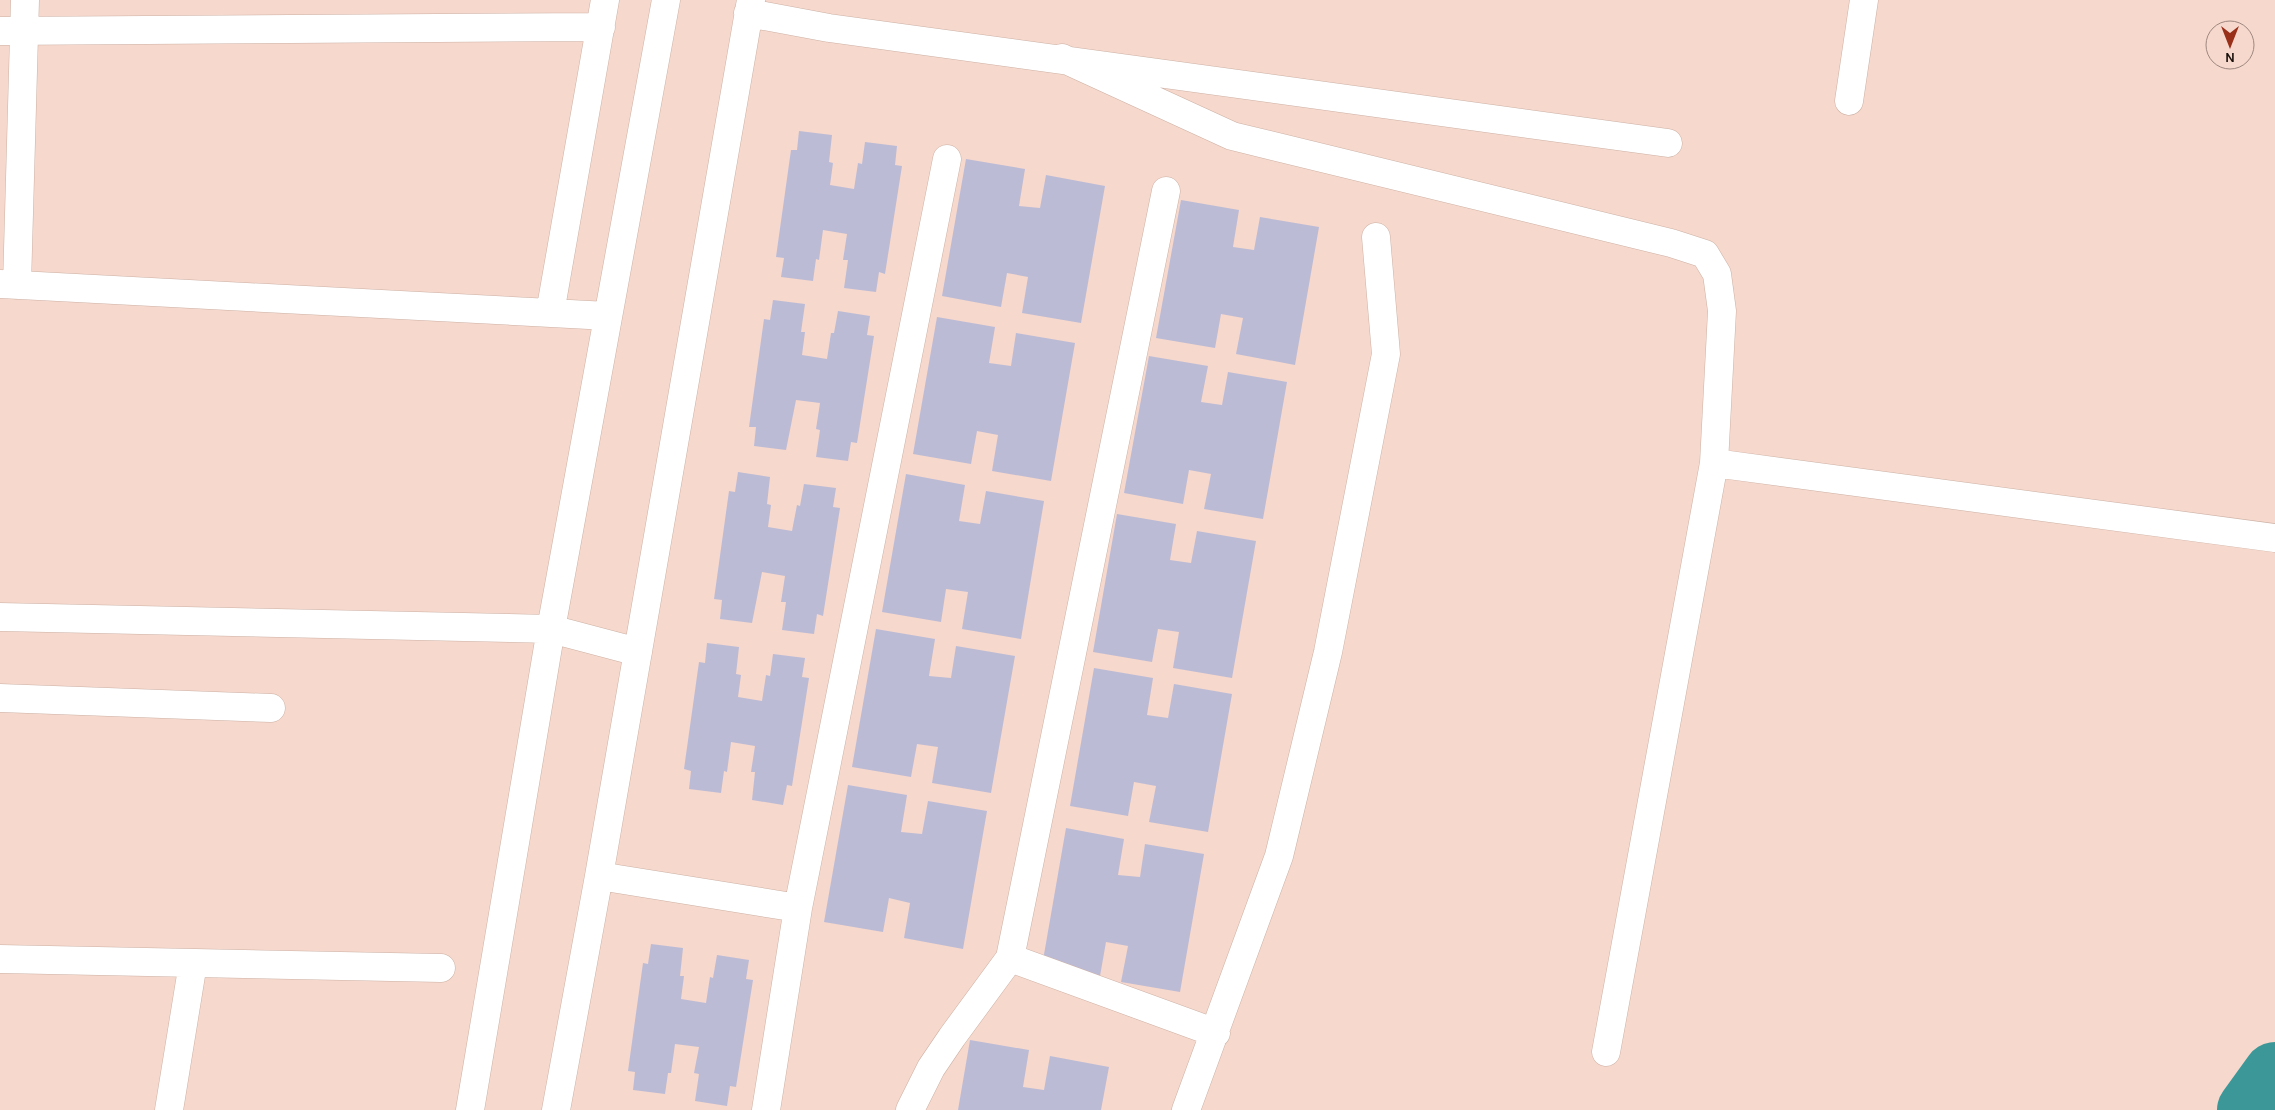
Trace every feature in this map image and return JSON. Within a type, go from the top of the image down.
[{"type":"street","points":[[25,0],[13,31],[9,285],[608,316]]},
{"type":"street","points":[[550,313],[605,0]]},
{"type":"street","points":[[470,1110],[551,628],[666,0]]},
{"type":"street","points":[[1849,100],[1864,0]]},
{"type":"street","points":[[556,1110],[599,876],[749,7],[829,28],[1062,58],[1668,143]]},
{"type":"street","points":[[13,31],[601,27]]},
{"type":"street","points":[[1062,58],[1232,136],[1671,242],[1705,254],[1717,274],[1722,311],[1714,462],[1606,1052]]},
{"type":"street","points":[[766,1110],[798,908],[947,159]]},
{"type":"street","points":[[910,1110],[931,1068],[1010,958],[1166,192]]},
{"type":"street","points":[[1186,1110],[1280,856],[1328,652],[1386,354],[1376,237]]},
{"type":"street","points":[[1714,462],[2275,538]]},
{"type":"street","points":[[0,617],[551,628],[638,652]]},
{"type":"street","points":[[0,698],[271,708]]},
{"type":"street","points":[[599,876],[798,908]]},
{"type":"street","points":[[1010,958],[1216,1033]]},
{"type":"street","points":[[0,959],[441,968]]},
{"type":"street","points":[[169,1110],[193,963]]},
{"type":"building","points":[[799,131],[832,135],[829,162],[833,163],[830,185],[854,189],[858,163],[862,164],[865,142],[897,146],[895,165],[902,166],[885,274],[879,272],[876,292],[844,288],[848,260],[843,260],[847,234],[823,230],[819,260],[816,259],[813,281],[781,277],[784,258],[776,257],[791,150],[797,150]]},
{"type":"building","points":[[966,159],[1025,169],[1019,206],[1040,208],[1046,175],[1105,186],[1081,323],[1022,313],[1028,277],[1007,273],[1001,307],[942,296]]},
{"type":"building","points":[[1181,200],[1239,210],[1233,247],[1254,250],[1260,217],[1319,227],[1295,365],[1236,354],[1243,318],[1221,314],[1215,348],[1156,338]]},
{"type":"building","points":[[773,300],[805,304],[801,332],[805,332],[802,355],[827,359],[831,333],[834,333],[838,311],[870,316],[867,335],[874,336],[857,443],[851,442],[848,461],[816,457],[820,430],[816,429],[820,403],[796,400],[786,450],[754,446],[756,427],[749,427],[764,319],[770,320]]},
{"type":"building","points":[[937,317],[995,327],[989,363],[1011,366],[1016,333],[1075,343],[1051,481],[992,471],[998,435],[977,431],[971,464],[913,454]]},
{"type":"building","points":[[1149,356],[1208,366],[1201,402],[1222,405],[1228,372],[1287,382],[1263,519],[1204,509],[1211,474],[1189,470],[1183,504],[1124,493]]},
{"type":"building","points":[[738,472],[770,477],[767,504],[771,505],[768,527],[792,531],[797,505],[800,506],[804,484],[836,488],[833,507],[840,508],[823,616],[817,614],[814,634],[782,630],[786,602],[781,602],[785,576],[762,572],[752,623],[720,619],[722,600],[714,599],[729,491],[735,492]]},
{"type":"building","points":[[906,474],[965,485],[959,521],[980,524],[986,491],[1044,501],[1021,639],[962,629],[968,592],[946,589],[941,622],[882,612]]},
{"type":"building","points":[[1117,514],[1176,524],[1170,560],[1191,563],[1197,531],[1256,541],[1232,678],[1173,668],[1179,632],[1158,629],[1152,662],[1093,652]]},
{"type":"building","points":[[876,629],[935,639],[929,676],[951,678],[956,646],[1015,656],[991,793],[932,783],[938,747],[917,744],[911,777],[852,767]]},
{"type":"building","points":[[707,643],[739,647],[736,674],[741,675],[738,697],[762,701],[766,675],[770,676],[773,654],[805,658],[802,677],[809,678],[792,786],[787,785],[783,805],[752,800],[755,772],[751,772],[755,746],[731,742],[727,772],[724,771],[721,793],[689,789],[691,771],[684,769],[699,662],[705,663]]},
{"type":"building","points":[[1094,668],[1153,678],[1147,715],[1168,718],[1174,684],[1232,694],[1208,832],[1149,822],[1156,786],[1134,782],[1128,816],[1070,806]]},
{"type":"building","points":[[848,785],[907,795],[901,832],[922,834],[928,801],[987,811],[963,949],[904,938],[910,903],[889,898],[883,932],[824,922]]},
{"type":"building","points":[[1066,828],[1124,839],[1118,875],[1140,877],[1145,844],[1204,854],[1180,992],[1121,982],[1128,946],[1106,942],[1100,976],[1042,966]]},
{"type":"building","points":[[651,944],[683,948],[680,976],[684,976],[681,999],[706,1003],[710,977],[713,978],[717,955],[749,960],[746,979],[753,980],[736,1087],[730,1086],[727,1106],[695,1101],[699,1074],[694,1073],[699,1047],[675,1044],[671,1073],[668,1073],[665,1094],[633,1090],[635,1072],[628,1071],[643,963],[648,964]]},
{"type":"building","points":[[970,1040],[1029,1050],[1023,1087],[1044,1090],[1050,1056],[1109,1067],[1101,1110],[958,1110]]},
{"type":"waterway","points":[[2249,1110],[2275,1074]]}]
